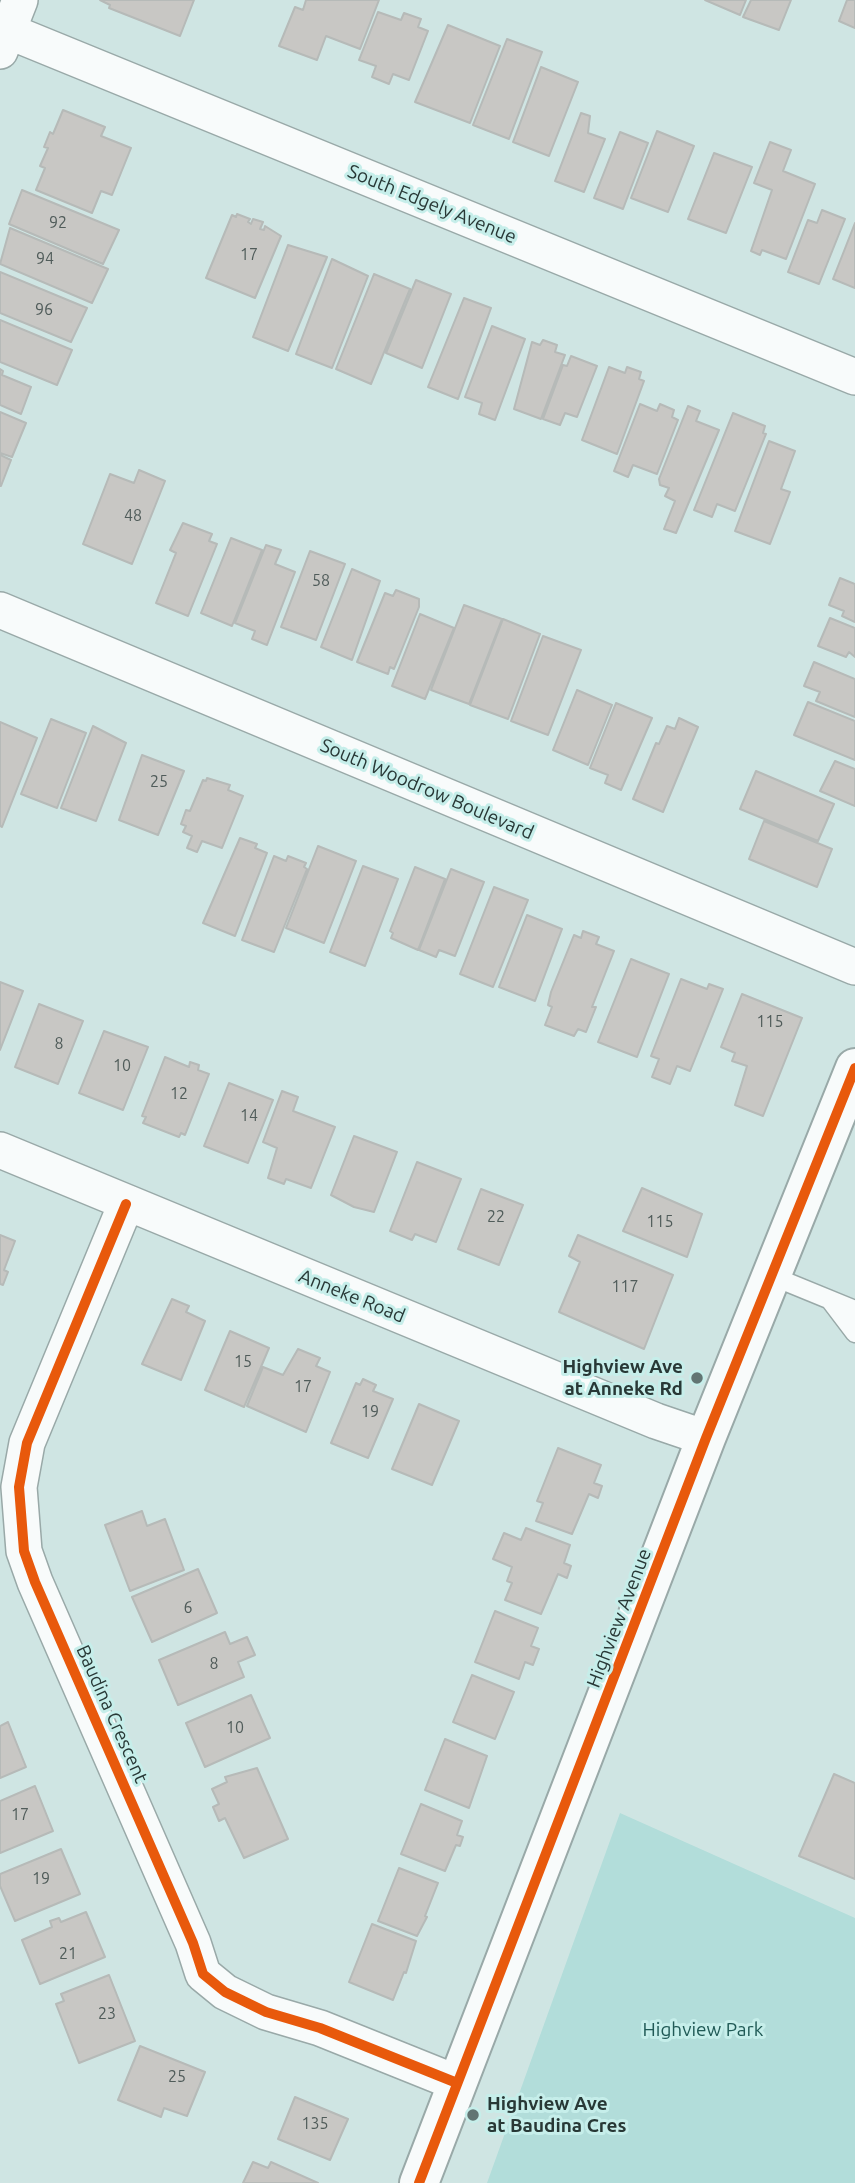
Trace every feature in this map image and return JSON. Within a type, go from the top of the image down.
[{"type":"street","name":"South Edgely Avenue","points":[[10,27],[855,377]]},
{"type":"street","name":"South Woodrow Boulevard","points":[[0,610],[855,967]]},
{"type":"street","name":"Highview Avenue","points":[[419,2183],[706,1438],[855,1068]]},
{"type":"street","name":"Anneke Road","points":[[0,1150],[126,1204],[706,1438]]},
{"type":"street","name":"Baudina Crescent","points":[[126,1204],[27,1443],[19,1487],[24,1550],[35,1581],[193,1942],[203,1973],[225,1992],[267,2012],[320,2028],[457,2084]]},
{"type":"lane","points":[[772,1276],[855,1310]]},
{"type":"lane","points":[[830,1300],[855,1333]]},
{"type":"green space","name":"Highview Park","points":[[620,1813],[855,1918],[855,2183],[487,2183]]},
{"type":"building","points":[[100,0],[194,0],[180,36],[109,8],[110,5]]},
{"type":"building","points":[[306,0],[379,0],[360,49],[326,36],[317,60],[279,46],[295,7],[303,10]]},
{"type":"building","points":[[705,0],[746,0],[740,15]]},
{"type":"building","points":[[751,0],[791,0],[779,30],[743,17]]},
{"type":"building","points":[[847,0],[855,0],[855,28],[839,21]]},
{"type":"building","points":[[378,12],[401,20],[404,13],[421,19],[418,27],[428,31],[409,80],[393,74],[389,84],[372,77],[376,66],[359,60]]},
{"type":"building","points":[[448,25],[500,46],[470,123],[415,102]]},
{"type":"building","points":[[507,39],[542,52],[509,139],[473,125]]},
{"type":"building","points":[[541,67],[578,82],[549,156],[513,142]]},
{"type":"building","points":[[63,110],[105,127],[101,136],[131,148],[112,195],[101,191],[92,213],[36,190],[45,168],[40,166],[48,148],[44,147]]},
{"type":"building","points":[[581,113],[590,116],[588,133],[605,139],[584,192],[555,181]]},
{"type":"building","points":[[657,131],[694,146],[668,212],[631,198]]},
{"type":"building","points":[[620,132],[648,143],[623,209],[594,198]]},
{"type":"building","points":[[770,142],[791,150],[783,171],[815,184],[786,259],[762,250],[760,255],[751,251],[772,190],[754,183]]},
{"type":"building","points":[[714,153],[752,167],[726,233],[688,219]]},
{"type":"building","points":[[22,190],[119,230],[103,264],[9,224]]},
{"type":"building","points":[[822,210],[845,219],[819,284],[788,272],[808,220],[817,223]]},
{"type":"building","points":[[237,214],[250,219],[248,222],[251,224],[253,219],[263,222],[260,229],[264,230],[265,226],[281,236],[255,298],[206,278],[232,215],[236,217]]},
{"type":"building","points":[[855,223],[855,288],[833,279]]},
{"type":"building","points":[[10,228],[108,269],[92,303],[0,264]]},
{"type":"building","points":[[288,245],[327,257],[288,351],[253,337]]},
{"type":"building","points":[[332,259],[368,276],[332,368],[296,354]]},
{"type":"building","points":[[0,272],[87,308],[71,342],[0,313]]},
{"type":"building","points":[[374,274],[410,289],[371,384],[336,369]]},
{"type":"building","points":[[416,280],[451,294],[422,368],[386,353]]},
{"type":"building","points":[[464,298],[491,308],[458,399],[428,387]]},
{"type":"building","points":[[0,320],[72,350],[57,385],[0,362]]},
{"type":"building","points":[[492,326],[525,339],[495,420],[479,414],[482,403],[465,397]]},
{"type":"building","points":[[543,340],[557,345],[555,352],[565,355],[541,419],[514,409],[532,342],[540,345]]},
{"type":"building","points":[[571,356],[597,366],[577,417],[565,413],[560,425],[543,419],[563,365],[567,366]]},
{"type":"building","points":[[609,367],[625,373],[627,367],[641,372],[639,379],[644,381],[617,454],[582,440]]},
{"type":"building","points":[[0,369],[3,371],[2,375],[31,387],[21,414],[0,405]]},
{"type":"building","points":[[640,404],[657,411],[660,404],[674,410],[672,417],[678,420],[657,474],[633,465],[628,477],[614,471]]},
{"type":"building","points":[[688,406],[700,411],[696,421],[719,430],[676,533],[664,529],[675,501],[665,496],[669,488],[660,485],[659,479]]},
{"type":"building","points":[[0,412],[26,423],[12,457],[0,453]]},
{"type":"building","points":[[733,413],[765,426],[763,433],[766,434],[735,511],[717,504],[712,517],[694,510]]},
{"type":"building","points":[[769,441],[795,451],[781,489],[790,492],[770,544],[735,531]]},
{"type":"building","points":[[0,455],[11,460],[1,486],[0,486]]},
{"type":"building","points":[[139,470],[165,481],[132,564],[83,544],[110,474],[134,483]]},
{"type":"building","points":[[183,523],[212,534],[209,541],[217,544],[188,616],[156,603],[176,553],[170,550]]},
{"type":"building","points":[[231,538],[262,550],[232,626],[201,613]]},
{"type":"building","points":[[266,545],[281,550],[275,564],[295,572],[267,645],[252,639],[255,631],[235,623]]},
{"type":"building","points":[[310,551],[345,564],[316,640],[281,627]]},
{"type":"building","points":[[352,569],[380,581],[352,660],[321,647]]},
{"type":"building","points":[[840,578],[855,584],[855,622],[842,616],[844,611],[829,605]]},
{"type":"building","points":[[396,590],[419,599],[419,607],[394,669],[390,667],[388,674],[357,662],[385,593],[393,596]]},
{"type":"building","points":[[464,605],[502,619],[469,704],[431,690]]},
{"type":"building","points":[[420,614],[454,628],[425,699],[392,686]]},
{"type":"building","points":[[830,618],[855,628],[855,657],[849,652],[846,657],[818,646]]},
{"type":"building","points":[[503,619],[540,634],[508,719],[470,705]]},
{"type":"building","points":[[543,636],[581,650],[548,735],[511,721]]},
{"type":"building","points":[[814,662],[855,679],[855,717],[816,701],[820,692],[804,686]]},
{"type":"building","points":[[577,690],[612,705],[588,765],[553,750]]},
{"type":"building","points":[[808,702],[855,721],[855,760],[794,735]]},
{"type":"building","points":[[616,703],[652,718],[621,790],[605,783],[608,775],[590,768]]},
{"type":"building","points":[[679,718],[698,727],[663,812],[633,799],[656,743],[659,744],[667,726],[675,729]]},
{"type":"building","points":[[51,719],[86,733],[57,808],[21,794]]},
{"type":"building","points":[[0,722],[37,738],[2,827],[0,826]]},
{"type":"building","points":[[93,726],[126,743],[96,821],[61,808]]},
{"type":"building","points":[[142,755],[184,771],[158,835],[119,820]]},
{"type":"building","points":[[835,761],[855,769],[855,806],[820,791]]},
{"type":"building","points":[[756,771],[834,804],[818,841],[740,809]]},
{"type":"building","points":[[207,778],[230,785],[228,790],[243,796],[222,848],[202,841],[197,852],[187,848],[192,836],[183,832],[186,826],[181,824],[186,810],[190,811],[203,780],[206,781]]},
{"type":"building","points":[[764,821],[832,849],[817,887],[749,859]]},
{"type":"building","points":[[240,838],[257,844],[255,848],[267,853],[235,936],[203,923]]},
{"type":"building","points":[[318,846],[356,861],[324,943],[286,928]]},
{"type":"building","points":[[274,856],[286,861],[288,856],[306,863],[304,867],[307,869],[274,952],[242,940]]},
{"type":"building","points":[[363,866],[398,879],[365,966],[330,952]]},
{"type":"building","points":[[415,867],[445,879],[418,950],[391,938],[393,933],[390,931]]},
{"type":"building","points":[[451,869],[484,882],[455,956],[439,950],[436,957],[419,950]]},
{"type":"building","points":[[494,887],[528,900],[493,987],[460,974]]},
{"type":"building","points":[[527,915],[562,929],[535,1001],[499,987]]},
{"type":"building","points":[[583,931],[599,937],[596,944],[614,951],[592,1007],[596,1007],[586,1032],[578,1029],[574,1036],[545,1025],[552,1007],[548,1005],[551,992],[574,935],[581,938]]},
{"type":"building","points":[[631,959],[669,974],[637,1057],[598,1042]]},
{"type":"building","points":[[681,979],[707,989],[709,984],[723,989],[690,1071],[677,1066],[670,1084],[652,1077],[659,1059],[651,1056]]},
{"type":"building","points":[[0,982],[23,991],[0,1050]]},
{"type":"building","points":[[742,994],[802,1018],[763,1116],[735,1105],[747,1066],[732,1061],[735,1053],[721,1047]]},
{"type":"building","points":[[39,1004],[83,1021],[58,1084],[15,1067]]},
{"type":"building","points":[[104,1031],[148,1047],[123,1110],[79,1093]]},
{"type":"building","points":[[165,1057],[189,1067],[190,1062],[199,1065],[198,1070],[209,1074],[185,1135],[181,1133],[179,1137],[143,1123],[146,1117],[142,1116]]},
{"type":"building","points":[[229,1083],[273,1100],[248,1163],[204,1146]]},
{"type":"building","points":[[282,1091],[298,1097],[293,1111],[335,1127],[311,1188],[286,1179],[284,1184],[268,1178],[277,1148],[263,1142]]},
{"type":"building","points":[[354,1136],[397,1152],[374,1212],[354,1207],[331,1195]]},
{"type":"building","points":[[417,1162],[461,1179],[436,1242],[415,1234],[412,1240],[390,1231]]},
{"type":"building","points":[[642,1188],[702,1214],[687,1257],[623,1231]]},
{"type":"building","points":[[481,1189],[523,1205],[499,1265],[458,1249]]},
{"type":"building","points":[[0,1235],[15,1241],[4,1270],[8,1272],[3,1285],[0,1284]]},
{"type":"building","points":[[578,1235],[673,1275],[644,1349],[559,1312],[580,1262],[569,1256]]},
{"type":"building","points":[[172,1299],[189,1306],[186,1312],[205,1321],[181,1380],[142,1364]]},
{"type":"building","points":[[230,1331],[269,1348],[244,1407],[205,1390]]},
{"type":"building","points":[[298,1349],[320,1358],[316,1366],[330,1372],[306,1432],[247,1406],[263,1367],[283,1375]]},
{"type":"building","points":[[363,1379],[376,1385],[373,1391],[393,1399],[368,1458],[331,1443],[356,1383],[360,1385]]},
{"type":"building","points":[[419,1404],[459,1421],[432,1485],[392,1469]]},
{"type":"building","points":[[558,1448],[601,1465],[594,1483],[602,1486],[598,1498],[589,1494],[572,1534],[536,1521],[543,1503],[537,1501]]},
{"type":"building","points":[[142,1511],[147,1526],[165,1519],[184,1570],[130,1591],[105,1525]]},
{"type":"building","points":[[526,1528],[570,1545],[564,1563],[571,1566],[567,1578],[558,1574],[541,1614],[505,1600],[512,1583],[507,1581],[512,1567],[493,1559],[504,1533],[521,1540]]},
{"type":"building","points":[[198,1569],[217,1613],[152,1642],[132,1597]]},
{"type":"building","points":[[495,1611],[538,1628],[531,1646],[539,1649],[533,1665],[525,1662],[519,1679],[475,1662]]},
{"type":"building","points":[[225,1632],[230,1644],[247,1637],[255,1655],[238,1662],[244,1677],[178,1705],[159,1660]]},
{"type":"building","points":[[472,1675],[514,1692],[495,1739],[453,1722]]},
{"type":"building","points":[[251,1695],[270,1738],[205,1767],[186,1723]]},
{"type":"building","points":[[8,1722],[26,1767],[0,1778],[0,1726]]},
{"type":"building","points":[[445,1739],[487,1756],[469,1808],[425,1790]]},
{"type":"building","points":[[257,1768],[288,1839],[244,1858],[225,1818],[219,1821],[213,1807],[219,1804],[212,1789],[227,1782],[225,1777]]},
{"type":"building","points":[[834,1774],[855,1783],[855,1879],[799,1856]]},
{"type":"building","points":[[35,1786],[53,1831],[0,1853],[0,1801]]},
{"type":"building","points":[[421,1804],[462,1821],[457,1835],[463,1837],[460,1846],[456,1845],[445,1871],[401,1854]]},
{"type":"building","points":[[61,1849],[80,1894],[15,1921],[0,1886],[0,1874]]},
{"type":"building","points":[[399,1868],[438,1883],[425,1916],[427,1917],[417,1936],[378,1921]]},
{"type":"building","points":[[86,1912],[105,1957],[40,1984],[22,1940],[52,1927],[50,1921],[59,1918],[61,1922]]},
{"type":"building","points":[[372,1924],[416,1941],[406,1973],[404,1972],[393,2000],[349,1982]]},
{"type":"building","points":[[109,1975],[135,2041],[79,2063],[56,2004],[64,2001],[61,1994]]},
{"type":"building","points":[[140,2046],[205,2072],[187,2116],[164,2108],[161,2117],[118,2100]]},
{"type":"building","points":[[295,2097],[348,2119],[330,2160],[278,2139]]},
{"type":"building","points":[[253,2162],[268,2168],[271,2162],[318,2183],[243,2183]]},
{"type":"cycle path","points":[[419,2183],[706,1438],[855,1068]]},
{"type":"cycle path","points":[[126,1204],[27,1443],[19,1487],[24,1551],[35,1582],[193,1943],[203,1974],[225,1992],[266,2012],[320,2028],[457,2083]]},
{"type":"place","name":"Highview Ave at Anneke Rd","points":[[697,1378]]},
{"type":"place","name":"Highview Ave at Baudina Cres","points":[[473,2115]]}]
